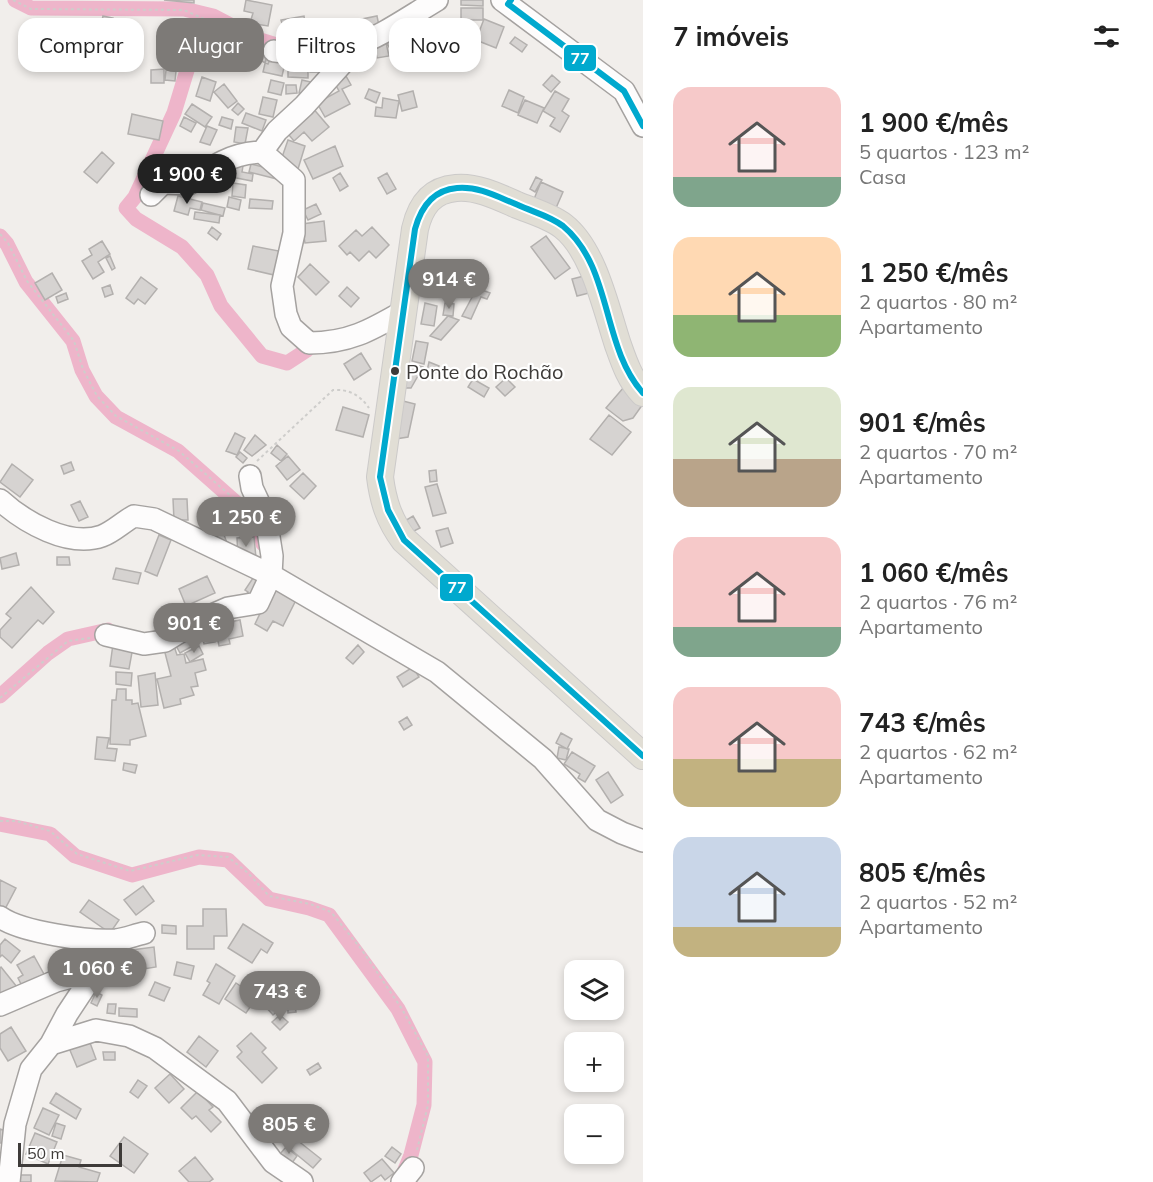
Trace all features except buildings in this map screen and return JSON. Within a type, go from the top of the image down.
[{"type":"main road","points":[[643,393],[634,382],[624,362],[587,256],[577,241],[558,223],[485,192],[459,187],[446,189],[427,200],[418,216],[415,230],[380,477],[382,491],[394,526],[404,540],[643,756]]},
{"type":"street","points":[[377,36],[437,0]]},
{"type":"street","points":[[507,1],[624,91],[643,126]]},
{"type":"street","points":[[151,195],[163,183],[189,184],[211,166],[228,157],[262,152],[277,131],[304,106],[335,72]]},
{"type":"street","points":[[262,152],[294,180],[294,233],[282,286],[286,314],[291,327],[309,343],[336,343],[361,335],[404,311]]},
{"type":"street","points":[[106,635],[144,644],[165,641],[196,622],[228,608],[258,603],[271,575],[272,556],[266,518],[252,488],[250,476]]},
{"type":"street","points":[[0,500],[10,510],[50,531],[60,535],[89,539],[104,536],[134,516],[154,519],[271,575],[437,672],[543,759],[597,820],[643,841]]},
{"type":"street","points":[[0,917],[9,924],[36,931],[116,940],[144,933]]},
{"type":"street","points":[[9,1182],[15,1124],[31,1070],[51,1044],[66,1014],[116,940]]},
{"type":"street","points":[[0,1005],[56,981],[94,971]]},
{"type":"street","points":[[51,1044],[96,1030],[129,1036],[155,1048],[227,1101],[273,1162],[302,1182]]},
{"type":"path","points":[[13,0],[31,9],[184,10],[274,51]]},
{"type":"path","points":[[0,234],[8,243],[27,281],[74,341],[83,369],[97,396],[116,416],[179,451],[240,504]]},
{"type":"path","points":[[250,476],[263,453],[276,445],[333,390],[345,389],[362,399],[386,432]]},
{"type":"path","points":[[0,698],[68,641],[106,635]]},
{"type":"path","points":[[0,821],[16,821],[50,831],[77,854],[114,868],[130,871],[198,855],[228,857],[248,873],[269,896],[310,904],[331,912],[362,950],[402,1009],[428,1056],[428,1105],[407,1175]]},
{"type":"waterway","points":[[15,0],[31,8],[184,9],[213,16],[257,39],[276,45]]},
{"type":"waterway","points":[[186,72],[174,113],[135,197],[126,208],[136,219],[182,247],[207,275],[221,306],[262,356],[287,363],[307,350]]},
{"type":"waterway","points":[[0,236],[7,244],[26,282],[73,341],[82,370],[96,396],[116,417],[178,451],[248,513],[260,531],[263,544]]},
{"type":"waterway","points":[[0,696],[48,653],[68,639],[108,630]]},
{"type":"waterway","points":[[0,824],[50,834],[75,856],[132,875],[199,857],[228,860],[269,899],[329,915],[398,1009],[425,1062],[424,1105],[411,1155],[402,1177]]},
{"type":"transit line","name":"77","points":[[511,0],[508,4],[624,91],[643,126]]},
{"type":"transit line","name":"77","points":[[643,393],[620,353],[591,263],[579,243],[563,226],[541,214],[473,189],[449,189],[429,201],[415,229],[380,477],[388,510],[404,540],[643,756]]},
{"type":"place","name":"Ponte do Rochão","points":[[395,371]]}]
